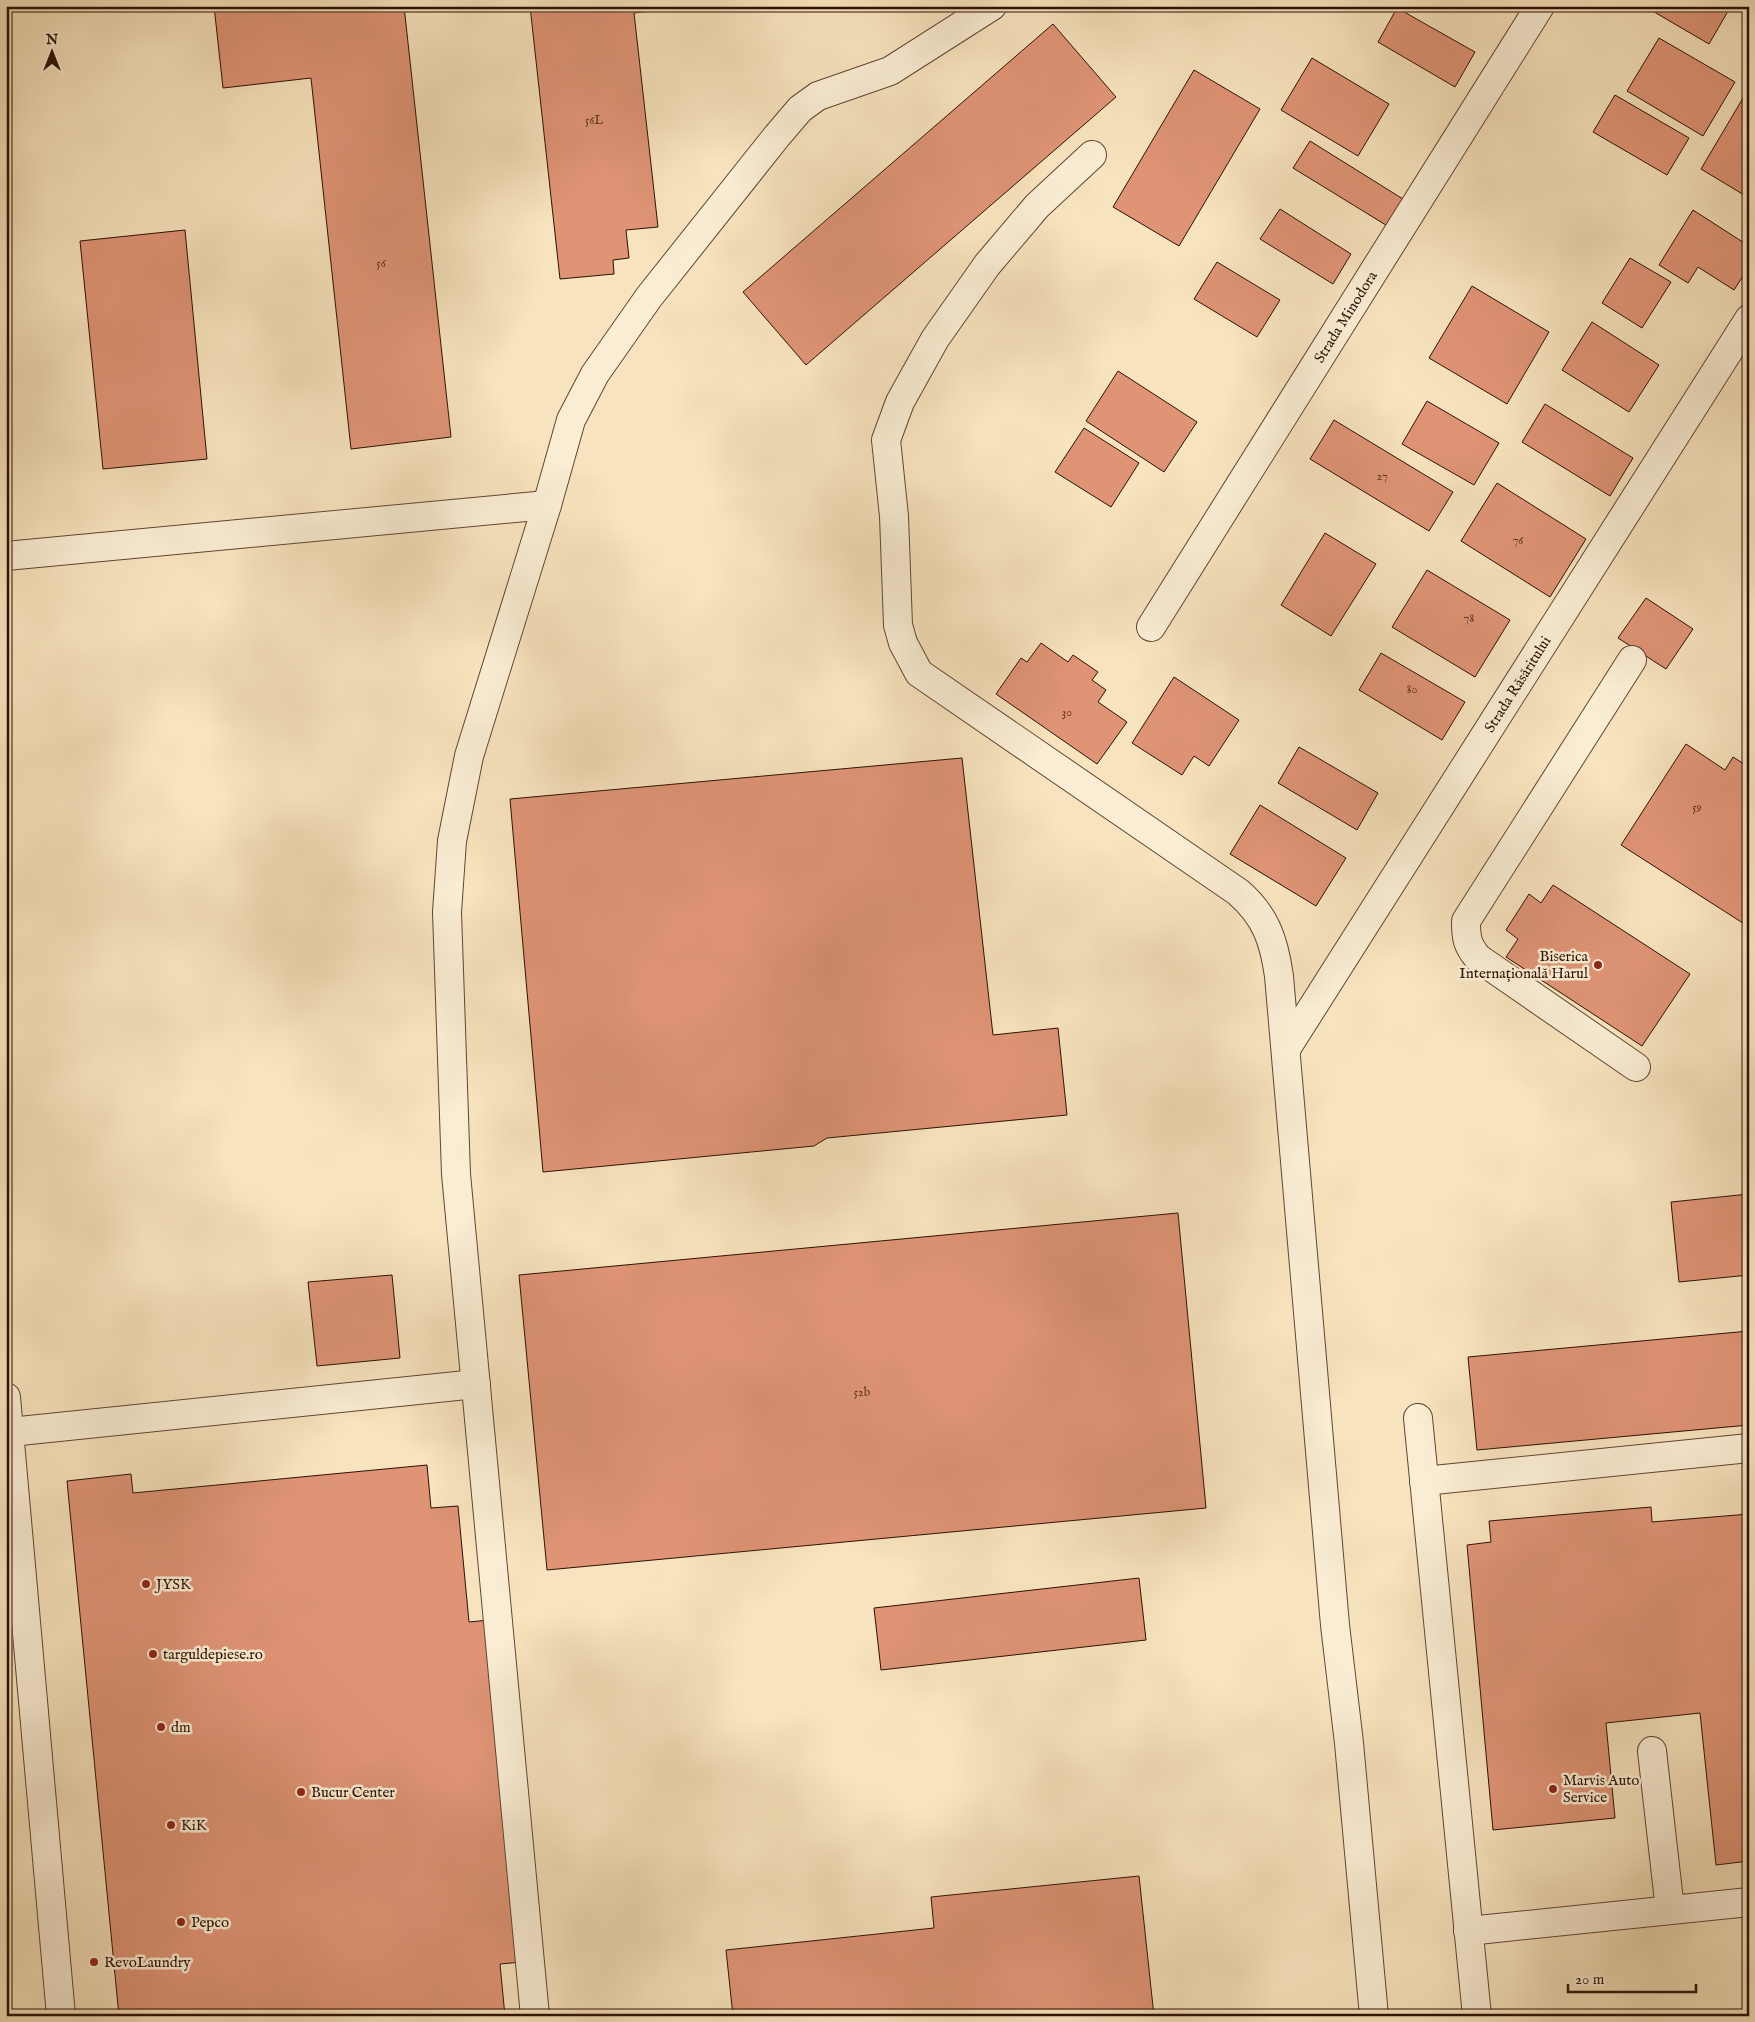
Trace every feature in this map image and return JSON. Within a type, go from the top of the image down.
[{"type":"street","points":[[535,2016],[456,1174],[447,912],[452,841],[469,756],[547,505],[571,420],[595,374],[649,297],[777,136],[800,110],[818,96],[890,71],[992,6]]},
{"type":"street","name":"Strada Minodora","points":[[1151,627],[1540,6]]},
{"type":"street","points":[[1092,155],[1037,206],[986,265],[936,339],[900,402],[886,440],[894,516],[898,625],[903,643],[919,673],[1238,892],[1257,911],[1265,924],[1276,956],[1286,1049],[1335,1625],[1349,1743],[1374,2016]]},
{"type":"street","name":"Strada Răsăritului","points":[[1286,1049],[1749,319]]},
{"type":"street","points":[[6,556],[547,505]]},
{"type":"street","points":[[1632,660],[1466,921],[1466,934],[1469,948],[1478,958],[1636,1066]]},
{"type":"street","points":[[10,1432],[476,1384]]},
{"type":"street","points":[[6,1397],[61,2016]]},
{"type":"street","points":[[1418,1418],[1476,2016]]},
{"type":"street","points":[[1424,1481],[1749,1448]]},
{"type":"street","points":[[1652,1751],[1670,1910]]},
{"type":"street","points":[[1468,1930],[1749,1902]]},
{"type":"building","points":[[214,6],[404,6],[451,437],[351,449],[311,78],[223,88]]},
{"type":"building","points":[[530,6],[693,6],[634,13],[658,227],[626,230],[629,258],[613,260],[614,274],[560,279]]},
{"type":"building","points":[[1644,6],[1731,6],[1709,44]]},
{"type":"building","points":[[1397,8],[1475,52],[1455,87],[1378,42]]},
{"type":"building","points":[[1053,24],[1116,97],[806,365],[743,292]]},
{"type":"building","points":[[1659,38],[1735,82],[1703,136],[1627,91]]},
{"type":"building","points":[[1312,58],[1389,104],[1358,156],[1281,110]]},
{"type":"building","points":[[1194,70],[1260,109],[1179,246],[1113,207]]},
{"type":"building","points":[[1746,93],[1749,95],[1749,198],[1701,169]]},
{"type":"building","points":[[1615,95],[1689,138],[1667,175],[1593,132]]},
{"type":"building","points":[[1310,141],[1411,204],[1394,230],[1293,168]]},
{"type":"building","points":[[1280,209],[1351,254],[1333,284],[1260,239]]},
{"type":"building","points":[[1693,210],[1749,246],[1749,267],[1734,290],[1698,267],[1688,283],[1659,265]]},
{"type":"building","points":[[185,230],[207,459],[103,469],[80,241]]},
{"type":"building","points":[[1630,258],[1671,282],[1642,328],[1602,303]]},
{"type":"building","points":[[1217,262],[1280,300],[1257,337],[1194,299]]},
{"type":"building","points":[[1472,286],[1549,332],[1507,404],[1429,358]]},
{"type":"building","points":[[1592,322],[1659,365],[1629,412],[1562,370]]},
{"type":"building","points":[[1118,371],[1197,422],[1164,472],[1086,421]]},
{"type":"building","points":[[1427,401],[1499,443],[1474,485],[1402,444]]},
{"type":"building","points":[[1545,404],[1633,458],[1610,496],[1522,442]]},
{"type":"building","points":[[1334,420],[1453,492],[1429,531],[1310,459]]},
{"type":"building","points":[[1084,428],[1139,463],[1111,507],[1055,472]]},
{"type":"building","points":[[1497,483],[1586,539],[1550,597],[1461,541]]},
{"type":"building","points":[[1325,533],[1376,564],[1331,636],[1281,605]]},
{"type":"building","points":[[1427,570],[1510,620],[1475,677],[1392,627]]},
{"type":"building","points":[[1646,598],[1693,629],[1666,669],[1618,638]]},
{"type":"building","points":[[1041,643],[1068,662],[1073,655],[1098,672],[1092,680],[1106,690],[1098,702],[1127,722],[1097,764],[996,694],[1021,658],[1027,662]]},
{"type":"building","points":[[1381,653],[1465,702],[1442,740],[1359,690]]},
{"type":"building","points":[[1174,677],[1239,720],[1209,766],[1194,756],[1182,775],[1132,743]]},
{"type":"building","points":[[1686,744],[1725,770],[1733,757],[1749,767],[1749,927],[1621,845]]},
{"type":"building","points":[[1299,747],[1378,793],[1357,830],[1278,783]]},
{"type":"building","points":[[962,758],[993,1035],[1058,1028],[1067,1115],[827,1138],[814,1146],[543,1172],[510,799]]},
{"type":"building","points":[[1260,805],[1346,858],[1316,906],[1230,854]]},
{"type":"building","name":"Biserica Internațională Harul","points":[[1553,885],[1690,974],[1642,1046],[1506,957],[1518,939],[1506,930],[1529,894],[1541,903]]},
{"type":"building","points":[[1749,1194],[1749,1275],[1679,1282],[1671,1202]]},
{"type":"building","points":[[1178,1213],[1206,1508],[547,1570],[519,1275]]},
{"type":"building","points":[[392,1275],[400,1358],[317,1366],[308,1282]]},
{"type":"building","points":[[1749,1331],[1749,1425],[1477,1450],[1468,1357]]},
{"type":"building","name":"Bucur Center","points":[[427,1465],[431,1508],[458,1506],[469,1622],[489,1620],[522,1962],[500,1964],[505,2016],[119,2016],[67,1481],[131,1474],[133,1493]]},
{"type":"building","points":[[1651,1507],[1652,1522],[1749,1514],[1749,1861],[1716,1865],[1700,1713],[1606,1723],[1615,1818],[1493,1830],[1467,1545],[1491,1542],[1489,1521]]},
{"type":"building","points":[[1139,1578],[1146,1640],[881,1670],[874,1608]]},
{"type":"building","points":[[1139,1876],[1154,2016],[733,2016],[726,1950],[934,1928],[931,1897]]},
{"type":"place","name":"Biserica Internațională Harul","points":[[1598,965]]},
{"type":"place","name":"JYSK","points":[[146,1584]]},
{"type":"place","name":"targuldepiese.ro","points":[[153,1654]]},
{"type":"place","name":"dm","points":[[161,1727]]},
{"type":"place","name":"Marvis Auto Service","points":[[1553,1789]]},
{"type":"place","name":"Bucur Center","points":[[301,1792]]},
{"type":"place","name":"KiK","points":[[171,1825]]},
{"type":"place","name":"Pepco","points":[[181,1922]]},
{"type":"place","name":"RevoLaundry","points":[[94,1962]]}]
